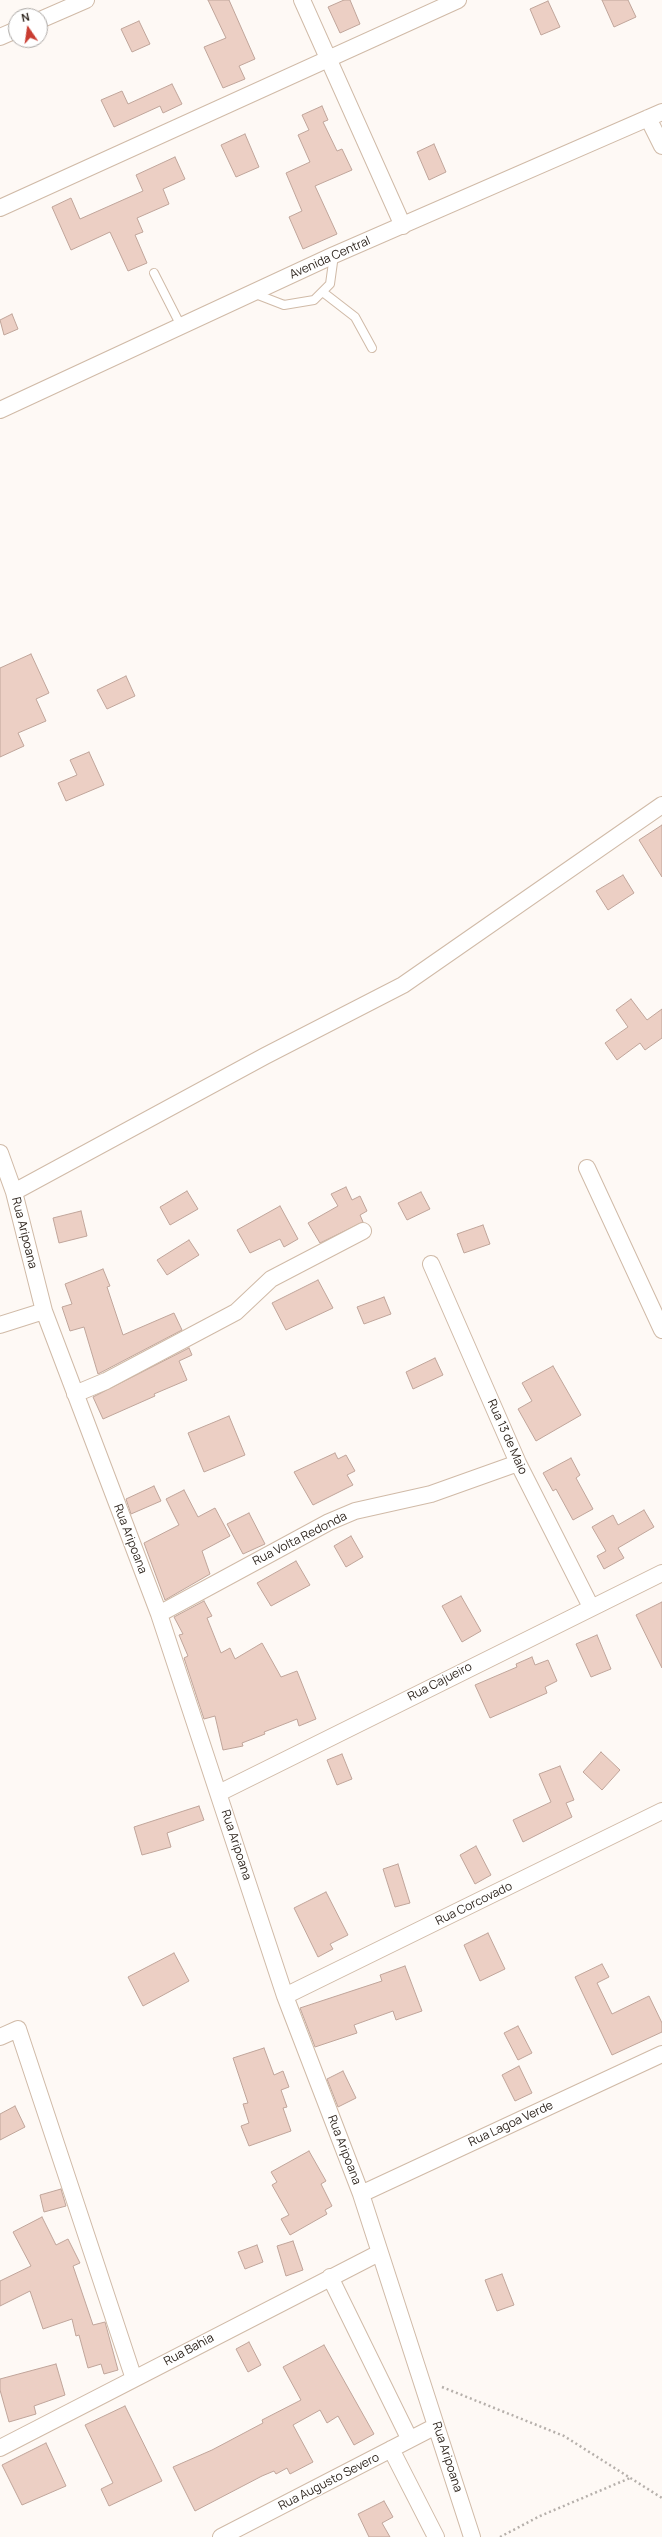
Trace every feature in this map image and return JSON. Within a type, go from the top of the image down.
[{"type":"street","points":[[48,17],[86,0]]},
{"type":"street","points":[[302,0],[327,59],[403,226]]},
{"type":"street","points":[[0,208],[458,0]]},
{"type":"street","points":[[655,115],[662,146]]},
{"type":"street","name":"Avenida Central","points":[[0,410],[334,255],[655,115]]},
{"type":"street","points":[[14,1192],[265,1056],[403,985],[662,804]]},
{"type":"street","name":"Rua Aripoana","points":[[0,1153],[14,1192],[44,1311],[159,1614],[219,1792],[285,1996],[361,2194],[379,2253],[422,2378],[472,2537]]},
{"type":"street","points":[[587,1168],[662,1330]]},
{"type":"street","points":[[75,1394],[106,1381],[236,1312],[271,1279],[363,1231]]},
{"type":"street","name":"Rua 13 de Maio","points":[[431,1264],[518,1462],[591,1607]]},
{"type":"street","points":[[0,1325],[44,1311]]},
{"type":"street","name":"Rua Volta Redonda","points":[[159,1614],[329,1522],[355,1511],[431,1494],[518,1462]]},
{"type":"street","name":"Rua Cajueiro","points":[[219,1792],[662,1573]]},
{"type":"street","name":"Rua Corcovado","points":[[285,1996],[662,1811]]},
{"type":"street","points":[[0,2037],[18,2029],[134,2379]]},
{"type":"street","name":"Rua Lagoa Verde","points":[[361,2194],[662,2054]]},
{"type":"street","name":"Rua Bahia","points":[[0,2448],[379,2253]]},
{"type":"street","points":[[330,2277],[409,2438]]},
{"type":"street","name":"Rua Augusto Severo","points":[[221,2537],[391,2449],[409,2438],[436,2426]]},
{"type":"street","points":[[391,2449],[436,2537]]},
{"type":"lane","points":[[253,293],[284,305],[314,300],[324,293],[330,284],[334,255]]},
{"type":"lane","points":[[154,273],[181,326]]},
{"type":"lane","points":[[324,293],[355,317],[372,348]]},
{"type":"path","points":[[422,2378],[564,2436],[662,2498]]},
{"type":"path","points":[[500,2537],[540,2516],[630,2478]]},
{"type":"building","points":[[208,0],[229,0],[255,59],[239,66],[245,79],[223,88],[204,47],[226,38]]},
{"type":"building","points":[[344,0],[350,0],[360,24],[340,33],[328,7]]},
{"type":"building","points":[[602,0],[628,0],[636,17],[614,27]]},
{"type":"building","points":[[548,1],[560,27],[541,35],[530,9]]},
{"type":"building","points":[[139,21],[150,44],[132,52],[121,29]]},
{"type":"building","points":[[172,84],[182,104],[163,113],[160,106],[114,127],[101,100],[122,91],[128,104]]},
{"type":"building","points":[[322,106],[328,120],[323,122],[337,151],[342,149],[352,170],[315,186],[337,234],[303,249],[289,217],[302,211],[286,173],[310,162],[298,135],[309,130],[302,115]]},
{"type":"building","points":[[245,134],[259,167],[236,177],[221,145]]},
{"type":"building","points":[[434,144],[446,172],[429,180],[417,152]]},
{"type":"building","points":[[175,157],[185,179],[163,189],[169,204],[137,218],[143,232],[135,235],[147,263],[128,271],[110,232],[71,250],[52,207],[71,198],[80,219],[143,191],[136,175]]},
{"type":"building","points":[[12,314],[18,329],[4,335],[0,320]]},
{"type":"building","points":[[31,654],[49,693],[36,699],[46,721],[18,733],[24,746],[0,757],[0,668]]},
{"type":"building","points":[[126,676],[135,696],[107,709],[97,690]]},
{"type":"building","points":[[89,752],[104,785],[66,801],[58,783],[77,775],[70,760]]},
{"type":"building","points":[[662,825],[662,877],[639,840]]},
{"type":"building","points":[[623,875],[634,893],[608,910],[596,891]]},
{"type":"building","points":[[631,999],[647,1020],[662,1009],[662,1038],[645,1050],[640,1043],[617,1060],[605,1043],[628,1027],[616,1010]]},
{"type":"building","points":[[346,1187],[352,1200],[360,1196],[367,1211],[360,1215],[363,1222],[320,1243],[308,1223],[338,1206],[331,1194]]},
{"type":"building","points":[[187,1191],[198,1209],[170,1225],[160,1207]]},
{"type":"building","points":[[421,1192],[430,1209],[407,1220],[398,1203]]},
{"type":"building","points":[[280,1206],[298,1239],[284,1247],[280,1239],[250,1253],[237,1230]]},
{"type":"building","points":[[81,1211],[87,1236],[59,1243],[53,1218]]},
{"type":"building","points":[[483,1225],[490,1244],[464,1253],[457,1234]]},
{"type":"building","points":[[189,1240],[199,1255],[167,1275],[157,1260]]},
{"type":"building","points":[[103,1269],[110,1286],[107,1287],[123,1335],[174,1313],[182,1330],[98,1374],[84,1327],[70,1331],[62,1307],[72,1304],[65,1284]]},
{"type":"building","points":[[318,1280],[333,1308],[286,1330],[272,1303]]},
{"type":"building","points":[[384,1297],[391,1314],[364,1324],[357,1307]]},
{"type":"building","points":[[189,1348],[192,1355],[179,1361],[187,1380],[103,1419],[93,1397]]},
{"type":"building","points":[[435,1358],[443,1375],[413,1389],[406,1372]]},
{"type":"building","points":[[553,1366],[581,1415],[536,1441],[518,1409],[532,1401],[522,1383]]},
{"type":"building","points":[[229,1416],[245,1455],[204,1472],[188,1433]]},
{"type":"building","points":[[335,1453],[338,1459],[346,1455],[355,1471],[347,1475],[353,1485],[313,1505],[294,1472]]},
{"type":"building","points":[[571,1458],[580,1475],[576,1478],[593,1509],[573,1520],[556,1489],[553,1491],[543,1473]]},
{"type":"building","points":[[154,1486],[161,1501],[131,1514],[126,1499]]},
{"type":"building","points":[[184,1490],[198,1517],[215,1508],[230,1536],[202,1551],[210,1574],[165,1600],[144,1543],[179,1525],[166,1499]]},
{"type":"building","points":[[644,1510],[654,1527],[618,1548],[624,1558],[604,1569],[597,1556],[606,1551],[592,1527],[613,1515],[618,1525]]},
{"type":"building","points":[[249,1513],[265,1544],[243,1554],[227,1524]]},
{"type":"building","points":[[351,1536],[363,1557],[346,1567],[334,1546]]},
{"type":"building","points":[[296,1561],[310,1585],[271,1606],[257,1583]]},
{"type":"building","points":[[461,1596],[481,1631],[462,1642],[442,1606]]},
{"type":"building","points":[[204,1601],[212,1616],[207,1618],[221,1653],[230,1648],[235,1659],[262,1643],[281,1677],[297,1671],[316,1719],[299,1726],[297,1719],[264,1732],[265,1734],[242,1743],[243,1746],[223,1750],[215,1716],[204,1719],[184,1658],[188,1656],[179,1635],[183,1634],[174,1617]]},
{"type":"building","points":[[662,1602],[662,1668],[636,1615]]},
{"type":"building","points":[[597,1635],[611,1669],[591,1677],[576,1644]]},
{"type":"building","points":[[532,1657],[535,1665],[548,1660],[557,1681],[545,1687],[547,1693],[490,1718],[475,1685],[517,1667],[516,1664]]},
{"type":"building","points":[[601,1752],[620,1770],[602,1790],[583,1772]]},
{"type":"building","points":[[342,1754],[352,1779],[337,1785],[327,1760]]},
{"type":"building","points":[[560,1766],[574,1800],[566,1803],[572,1817],[523,1842],[513,1820],[551,1802],[539,1774]]},
{"type":"building","points":[[199,1806],[204,1820],[167,1833],[171,1847],[142,1855],[134,1827]]},
{"type":"building","points":[[476,1846],[491,1875],[475,1884],[460,1855]]},
{"type":"building","points":[[398,1864],[410,1903],[395,1907],[383,1869]]},
{"type":"building","points":[[326,1892],[348,1935],[330,1944],[333,1949],[318,1957],[294,1908]]},
{"type":"building","points":[[488,1933],[505,1969],[480,1981],[464,1945]]},
{"type":"building","points":[[174,1953],[189,1981],[143,2006],[128,1977]]},
{"type":"building","points":[[602,1964],[609,1977],[597,1983],[612,2014],[649,1996],[662,2023],[662,2032],[612,2055],[575,1977]]},
{"type":"building","points":[[405,1966],[422,2011],[396,2020],[393,2011],[354,2025],[357,2033],[315,2047],[300,2008],[382,1981],[380,1975]]},
{"type":"building","points":[[518,2026],[532,2053],[518,2060],[504,2033]]},
{"type":"building","points":[[264,2048],[274,2075],[283,2071],[289,2087],[281,2090],[287,2107],[283,2108],[291,2131],[249,2146],[241,2126],[249,2123],[243,2104],[248,2103],[233,2058]]},
{"type":"building","points":[[519,2066],[532,2093],[515,2101],[502,2075]]},
{"type":"building","points":[[343,2071],[356,2098],[338,2107],[327,2079]]},
{"type":"building","points":[[15,2106],[25,2127],[0,2140],[0,2114]]},
{"type":"building","points":[[309,2151],[326,2181],[321,2184],[332,2206],[325,2210],[327,2214],[290,2235],[281,2219],[289,2215],[272,2185],[277,2182],[271,2172]]},
{"type":"building","points":[[61,2189],[66,2206],[44,2212],[40,2195]]},
{"type":"building","points":[[42,2217],[56,2245],[68,2239],[80,2263],[73,2266],[93,2325],[105,2322],[118,2370],[104,2374],[101,2364],[88,2368],[79,2335],[76,2336],[72,2319],[43,2329],[30,2291],[0,2306],[0,2281],[31,2266],[13,2232]]},
{"type":"building","points":[[293,2241],[303,2270],[286,2276],[277,2246]]},
{"type":"building","points":[[257,2245],[263,2262],[245,2269],[238,2252]]},
{"type":"building","points":[[502,2274],[514,2305],[497,2311],[485,2280]]},
{"type":"building","points":[[249,2342],[261,2365],[248,2372],[236,2349]]},
{"type":"building","points":[[324,2345],[374,2434],[354,2445],[338,2416],[327,2423],[320,2410],[293,2425],[313,2462],[290,2474],[287,2468],[276,2474],[274,2471],[195,2511],[173,2467],[212,2450],[263,2423],[262,2420],[301,2400],[283,2367]]},
{"type":"building","points":[[56,2364],[65,2395],[34,2406],[36,2414],[9,2422],[0,2390],[0,2379]]},
{"type":"building","points":[[125,2406],[162,2481],[109,2506],[101,2489],[113,2483],[85,2425]]},
{"type":"building","points":[[46,2443],[66,2486],[22,2505],[2,2465]]},
{"type":"building","points":[[384,2501],[393,2517],[382,2523],[390,2537],[369,2537],[358,2514]]}]
